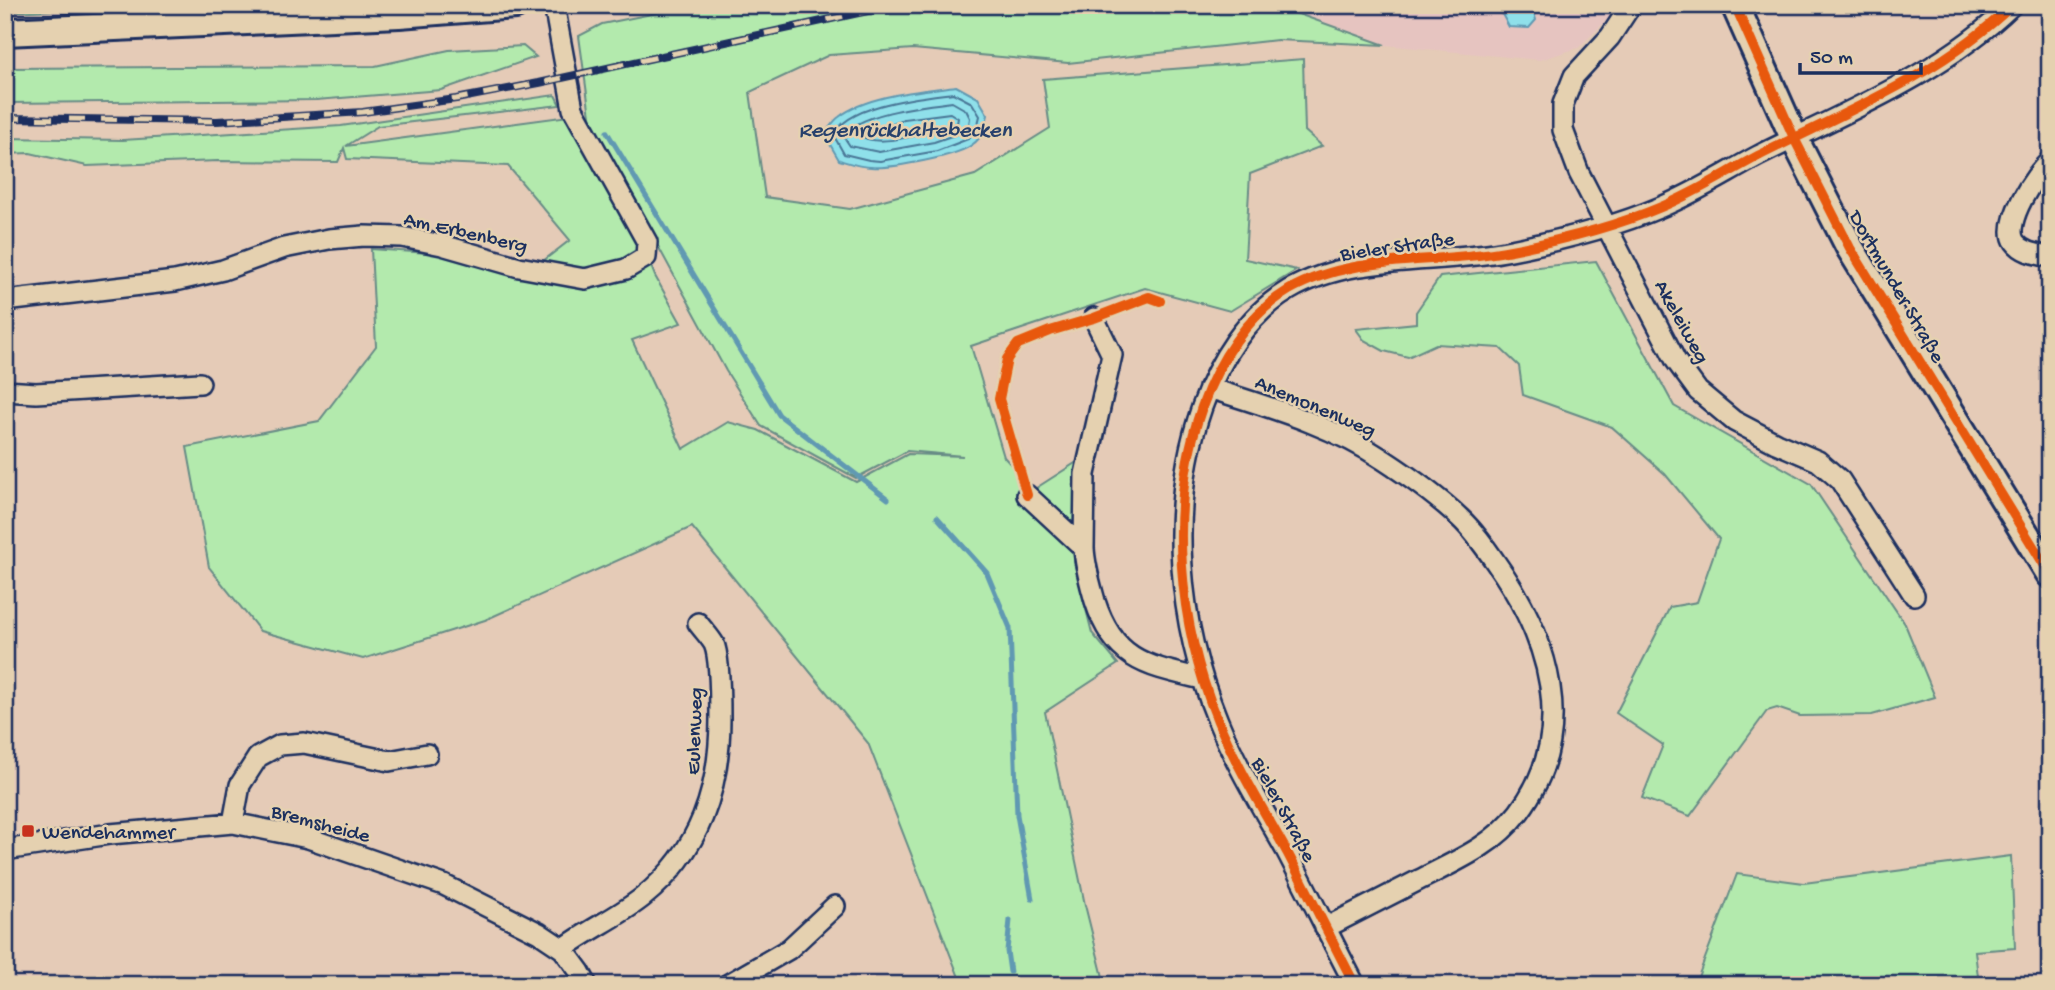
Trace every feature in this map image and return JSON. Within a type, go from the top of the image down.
[{"type":"main road","points":[[5,32],[347,17],[515,5]]},
{"type":"main road","name":"Dortmunder Straße","points":[[1735,5],[1795,140],[1850,248],[2050,574]]},
{"type":"street","name":"Am Erbenberg","points":[[5,300],[175,281],[223,270],[284,248],[329,239],[364,236],[402,237],[519,267],[585,279],[626,268],[646,257],[647,242],[573,109],[554,5]]},
{"type":"street","name":"Akeleiweg","points":[[1631,5],[1610,37],[1574,76],[1563,104],[1563,130],[1579,173],[1676,360],[1698,391],[1734,421],[1818,461],[1840,480],[1914,595]]},
{"type":"street","name":"Bieler Straße","points":[[1354,985],[1219,723],[1202,679],[1184,590],[1183,492],[1195,426],[1209,388],[1233,345],[1255,318],[1289,290],[1321,277],[1352,268],[1506,251],[1607,227],[1661,207],[1939,64],[1968,45],[2012,5]]},
{"type":"street","points":[[2050,161],[2042,168],[2020,204],[2011,229],[2015,242],[2028,252],[2050,257]]},
{"type":"street","points":[[1094,318],[1112,355],[1085,474],[1086,570],[1100,616],[1119,647],[1136,659],[1164,670],[1202,679]]},
{"type":"street","points":[[5,390],[36,393],[200,383]]},
{"type":"street","name":"Anemonenweg","points":[[1209,388],[1298,418],[1345,438],[1383,459],[1460,517],[1495,561],[1517,595],[1545,654],[1553,709],[1549,748],[1538,781],[1518,813],[1479,850],[1325,928]]},
{"type":"street","points":[[1027,495],[1084,548]]},
{"type":"street","name":"Eulenweg","points":[[563,949],[642,897],[665,876],[692,841],[706,812],[716,780],[720,696],[715,646],[698,623]]},
{"type":"street","points":[[233,823],[240,785],[258,757],[280,745],[304,743],[389,761],[427,754]]},
{"type":"street","name":"Bremsheide","points":[[5,850],[110,834],[233,823],[308,838],[444,885],[539,933],[563,949],[586,985]]},
{"type":"street","points":[[727,985],[789,949],[835,906]]},
{"type":"shaded area","points":[[1205,5],[1616,5],[1608,19],[1578,48],[1540,60],[1385,45],[1276,6]]},
{"type":"green space","points":[[5,5],[188,5],[5,12]]},
{"type":"green space","points":[[696,5],[1276,6],[1385,45],[1277,40],[1068,63],[913,49],[829,55],[750,92],[765,197],[850,209],[975,175],[1050,128],[1043,79],[1303,59],[1305,131],[1322,146],[1250,174],[1245,259],[1297,270],[1230,311],[1145,288],[971,346],[1004,457],[1033,490],[1080,460],[1074,562],[1092,633],[1118,664],[1045,712],[1085,905],[1105,985],[962,985],[868,743],[692,527],[485,620],[363,659],[260,631],[209,567],[187,447],[319,421],[376,346],[371,249],[543,261],[570,240],[508,166],[347,159],[344,148],[338,162],[218,161],[87,166],[30,153],[5,154],[5,138],[123,140],[341,126],[555,95],[560,105],[378,126],[346,146],[576,115],[636,229],[655,276],[681,323],[632,340],[683,449],[728,422],[758,430],[856,482],[908,454],[963,456],[907,451],[856,478],[761,426],[726,371],[591,123],[579,36],[602,24]]},
{"type":"green space","points":[[523,46],[536,57],[441,90],[316,100],[5,103],[5,68],[375,66],[449,50]]},
{"type":"green space","points":[[1596,261],[1674,406],[1811,484],[1905,624],[1935,697],[1872,715],[1800,716],[1777,708],[1767,711],[1690,816],[1642,798],[1663,745],[1616,713],[1670,607],[1697,602],[1719,539],[1665,474],[1612,427],[1523,395],[1519,366],[1500,348],[1436,344],[1408,357],[1384,351],[1364,340],[1356,329],[1416,323],[1416,312],[1440,277]]},
{"type":"green space","points":[[2011,856],[2015,948],[1975,951],[1979,985],[1695,985],[1737,874],[1804,883]]},
{"type":"water","points":[[1497,5],[1532,5],[1536,20],[1529,28],[1509,27]]},
{"type":"water","name":"Regenrückhaltebecken","points":[[956,86],[978,98],[988,115],[979,138],[966,149],[908,164],[863,166],[839,160],[824,134],[839,117],[864,104],[895,95]]},
{"type":"waterway","points":[[607,132],[779,415],[888,499]]},
{"type":"waterway","points":[[937,517],[987,573],[1010,628],[1017,815],[1032,899]]},
{"type":"waterway","points":[[1010,920],[1007,951],[1010,972]]},
{"type":"railway","points":[[5,118],[217,121],[363,112],[456,99],[539,83],[895,5]]},
{"type":"cycle path","points":[[1735,5],[1795,140],[1850,248],[2050,574]]},
{"type":"cycle path","points":[[1355,985],[1225,738],[1204,684],[1194,645],[1182,565],[1184,485],[1191,445],[1202,407],[1225,357],[1260,312],[1289,290],[1315,278],[1369,265],[1483,254],[1530,246],[1606,227],[1661,207],[1923,72],[1984,30],[2012,5]]},
{"type":"cycle path","points":[[1027,495],[999,399],[1007,359],[1018,344],[1050,331],[1149,297],[1160,301]]},
{"type":"place","name":"Wendehammer","points":[[28,831]]}]
